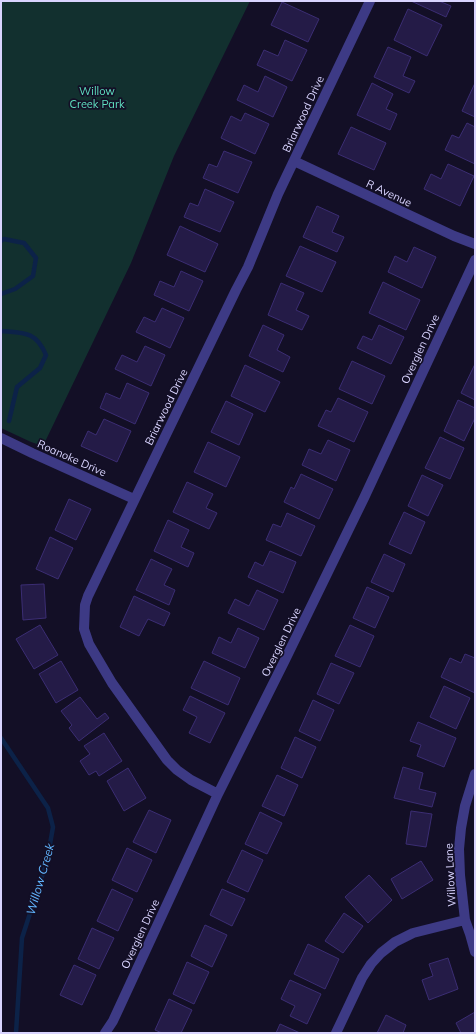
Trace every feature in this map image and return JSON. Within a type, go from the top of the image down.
[{"type":"street","name":"Briarwood Drive","points":[[218,794],[192,780],[167,760],[112,683],[89,644],[84,629],[85,605],[134,499],[248,267],[278,194],[370,1]]},
{"type":"street","name":"R Avenue","points":[[294,161],[454,236],[475,244]]},
{"type":"street","name":"Overglen Drive","points":[[106,1033],[113,1021],[218,794],[286,660],[364,498],[475,260]]},
{"type":"street","name":"Roanoke Drive","points":[[1,438],[134,499]]},
{"type":"street","name":"Willow Lane","points":[[475,774],[465,806],[459,849],[465,920],[475,952]]},
{"type":"street","points":[[336,1033],[362,978],[371,964],[381,953],[395,942],[413,933],[465,920]]},
{"type":"green space","name":"Willow Creek Park","points":[[1,1],[250,1],[174,156],[131,263],[43,446],[1,428]]},
{"type":"building","points":[[411,1],[439,1],[451,6],[446,17]]},
{"type":"building","points":[[282,2],[319,19],[308,42],[271,25]]},
{"type":"building","points":[[408,9],[442,25],[427,56],[394,40]]},
{"type":"building","points":[[285,40],[307,50],[292,81],[257,65],[264,50],[278,56]]},
{"type":"building","points":[[388,47],[411,57],[403,76],[415,81],[409,93],[374,77]]},
{"type":"building","points":[[265,76],[287,87],[273,117],[237,100],[244,85],[258,92]]},
{"type":"building","points":[[372,83],[393,94],[386,109],[397,114],[390,130],[357,115]]},
{"type":"building","points":[[475,83],[475,117],[462,111]]},
{"type":"building","points":[[245,113],[269,124],[255,154],[221,138],[231,116],[241,121]]},
{"type":"building","points":[[467,123],[475,127],[475,164],[445,150],[452,135],[459,138]]},
{"type":"building","points":[[351,127],[386,143],[374,170],[338,154]]},
{"type":"building","points":[[224,151],[252,162],[238,193],[203,178],[209,164],[217,167]]},
{"type":"building","points":[[448,164],[474,176],[460,206],[424,189],[431,174],[441,179]]},
{"type":"building","points":[[205,189],[234,202],[220,232],[184,217],[190,203],[198,206]]},
{"type":"building","points":[[317,206],[339,216],[332,232],[344,237],[337,252],[303,237]]},
{"type":"building","points":[[180,226],[218,244],[205,272],[167,255]]},
{"type":"building","points":[[300,246],[336,262],[322,292],[286,276]]},
{"type":"building","points":[[414,247],[436,257],[422,288],[388,272],[395,256],[407,262]]},
{"type":"building","points":[[181,271],[203,281],[189,311],[154,295],[160,281],[174,287]]},
{"type":"building","points":[[383,282],[420,300],[406,330],[369,313]]},
{"type":"building","points":[[281,283],[304,293],[296,310],[309,316],[302,330],[268,315]]},
{"type":"building","points":[[162,308],[184,318],[170,348],[136,332],[144,317],[155,322]]},
{"type":"building","points":[[263,325],[284,335],[277,350],[290,357],[283,372],[249,356]]},
{"type":"building","points":[[379,325],[404,337],[391,364],[357,348],[363,336],[372,340]]},
{"type":"building","points":[[145,346],[165,355],[151,386],[115,369],[122,355],[137,362]]},
{"type":"building","points":[[352,361],[385,376],[372,404],[339,389]]},
{"type":"building","points":[[475,364],[475,400],[461,393]]},
{"type":"building","points":[[245,365],[280,382],[265,412],[231,396]]},
{"type":"building","points":[[127,383],[149,393],[135,424],[100,408],[106,393],[120,399]]},
{"type":"building","points":[[338,398],[368,412],[354,442],[318,426],[326,410],[331,412]]},
{"type":"building","points":[[458,400],[475,408],[475,418],[464,441],[444,431]]},
{"type":"building","points":[[226,401],[253,414],[239,445],[211,432]]},
{"type":"building","points":[[104,419],[131,431],[117,462],[81,446],[88,431],[96,435]]},
{"type":"building","points":[[440,437],[464,448],[450,479],[425,468]]},
{"type":"building","points":[[328,440],[350,450],[336,481],[302,465],[309,449],[321,454]]},
{"type":"building","points":[[208,442],[240,457],[226,487],[194,472]]},
{"type":"building","points":[[301,474],[333,489],[319,519],[284,502],[291,487],[294,489]]},
{"type":"building","points":[[422,475],[443,485],[428,516],[408,506]]},
{"type":"building","points":[[187,482],[213,494],[206,508],[217,513],[209,529],[173,512]]},
{"type":"building","points":[[69,499],[91,509],[76,540],[55,530]]},
{"type":"building","points":[[404,512],[425,522],[411,554],[389,544]]},
{"type":"building","points":[[287,513],[315,526],[301,556],[266,540],[273,524],[281,527]]},
{"type":"building","points":[[168,520],[189,530],[181,547],[194,553],[188,567],[154,551]]},
{"type":"building","points":[[50,537],[73,548],[58,579],[36,569]]},
{"type":"building","points":[[270,551],[296,562],[283,593],[248,577],[255,562],[263,566]]},
{"type":"building","points":[[384,554],[405,564],[393,592],[371,582]]},
{"type":"building","points":[[151,559],[172,569],[164,585],[175,590],[169,605],[136,590]]},
{"type":"building","points":[[44,584],[46,618],[23,620],[21,585]]},
{"type":"building","points":[[367,587],[389,597],[375,628],[353,618]]},
{"type":"building","points":[[257,590],[278,600],[264,630],[228,613],[235,599],[249,606]]},
{"type":"building","points":[[134,596],[170,613],[164,626],[148,619],[139,636],[120,627]]},
{"type":"building","points":[[40,625],[58,655],[34,669],[16,639]]},
{"type":"building","points":[[350,625],[374,636],[360,667],[335,656]]},
{"type":"building","points":[[238,628],[259,638],[245,668],[212,653],[219,637],[231,643]]},
{"type":"building","points":[[465,654],[475,658],[475,693],[441,677],[450,658],[461,663]]},
{"type":"building","points":[[61,661],[78,690],[56,703],[39,674]]},
{"type":"building","points":[[204,661],[240,678],[228,705],[191,688]]},
{"type":"building","points":[[331,663],[354,673],[339,704],[317,694]]},
{"type":"building","points":[[444,686],[470,698],[456,729],[430,717]]},
{"type":"building","points":[[190,696],[225,713],[210,743],[189,733],[197,717],[183,710]]},
{"type":"building","points":[[80,697],[97,719],[105,713],[109,718],[79,741],[69,728],[72,725],[61,711]]},
{"type":"building","points":[[313,700],[334,710],[320,741],[299,731]]},
{"type":"building","points":[[418,722],[456,738],[444,767],[417,756],[421,745],[410,741]]},
{"type":"building","points":[[104,733],[122,761],[99,776],[96,771],[89,775],[80,761],[90,754],[84,746]]},
{"type":"building","points":[[295,737],[316,747],[302,778],[281,768]]},
{"type":"building","points":[[403,767],[423,773],[419,789],[436,793],[432,807],[394,798]]},
{"type":"building","points":[[128,768],[146,798],[124,811],[107,781]]},
{"type":"building","points":[[277,775],[298,785],[284,816],[262,806]]},
{"type":"building","points":[[149,810],[171,820],[156,853],[133,842]]},
{"type":"building","points":[[411,811],[432,814],[426,847],[406,844]]},
{"type":"building","points":[[260,812],[282,823],[267,854],[245,844]]},
{"type":"building","points":[[127,848],[152,860],[137,892],[112,880]]},
{"type":"building","points":[[242,850],[263,860],[248,892],[227,882]]},
{"type":"building","points":[[421,861],[433,880],[402,899],[391,879]]},
{"type":"building","points":[[369,875],[392,900],[368,923],[345,897]]},
{"type":"building","points":[[112,889],[133,899],[118,931],[97,921]]},
{"type":"building","points":[[222,889],[245,899],[232,926],[210,915]]},
{"type":"building","points":[[344,913],[363,926],[343,953],[325,941]]},
{"type":"building","points":[[205,925],[227,935],[212,967],[191,956]]},
{"type":"building","points":[[92,928],[114,938],[99,969],[78,959]]},
{"type":"building","points":[[308,944],[339,959],[325,989],[294,974]]},
{"type":"building","points":[[448,958],[458,989],[429,1000],[422,980],[433,976],[429,964]]},
{"type":"building","points":[[187,962],[209,972],[194,1004],[173,994]]},
{"type":"building","points":[[74,965],[96,975],[82,1005],[60,995]]},
{"type":"building","points":[[290,980],[321,994],[307,1024],[290,1016],[295,1006],[281,999]]},
{"type":"building","points":[[169,999],[192,1010],[181,1033],[162,1033],[155,1030]]},
{"type":"building","points":[[475,1012],[475,1033],[461,1033],[456,1023]]},
{"type":"building","points":[[386,1015],[406,1025],[403,1033],[377,1033]]},
{"type":"building","points":[[280,1024],[300,1033],[276,1033]]},
{"type":"waterway","name":"Willow Creek","points":[[1,241],[4,239],[24,243],[36,258],[33,276],[15,289],[1,294]]},
{"type":"waterway","name":"Willow Creek","points":[[1,331],[23,333],[33,337],[38,341],[46,355],[40,368],[17,387],[9,421]]},
{"type":"waterway","name":"Willow Creek","points":[[1,738],[48,808],[53,827],[47,861],[22,938],[16,1033]]}]
